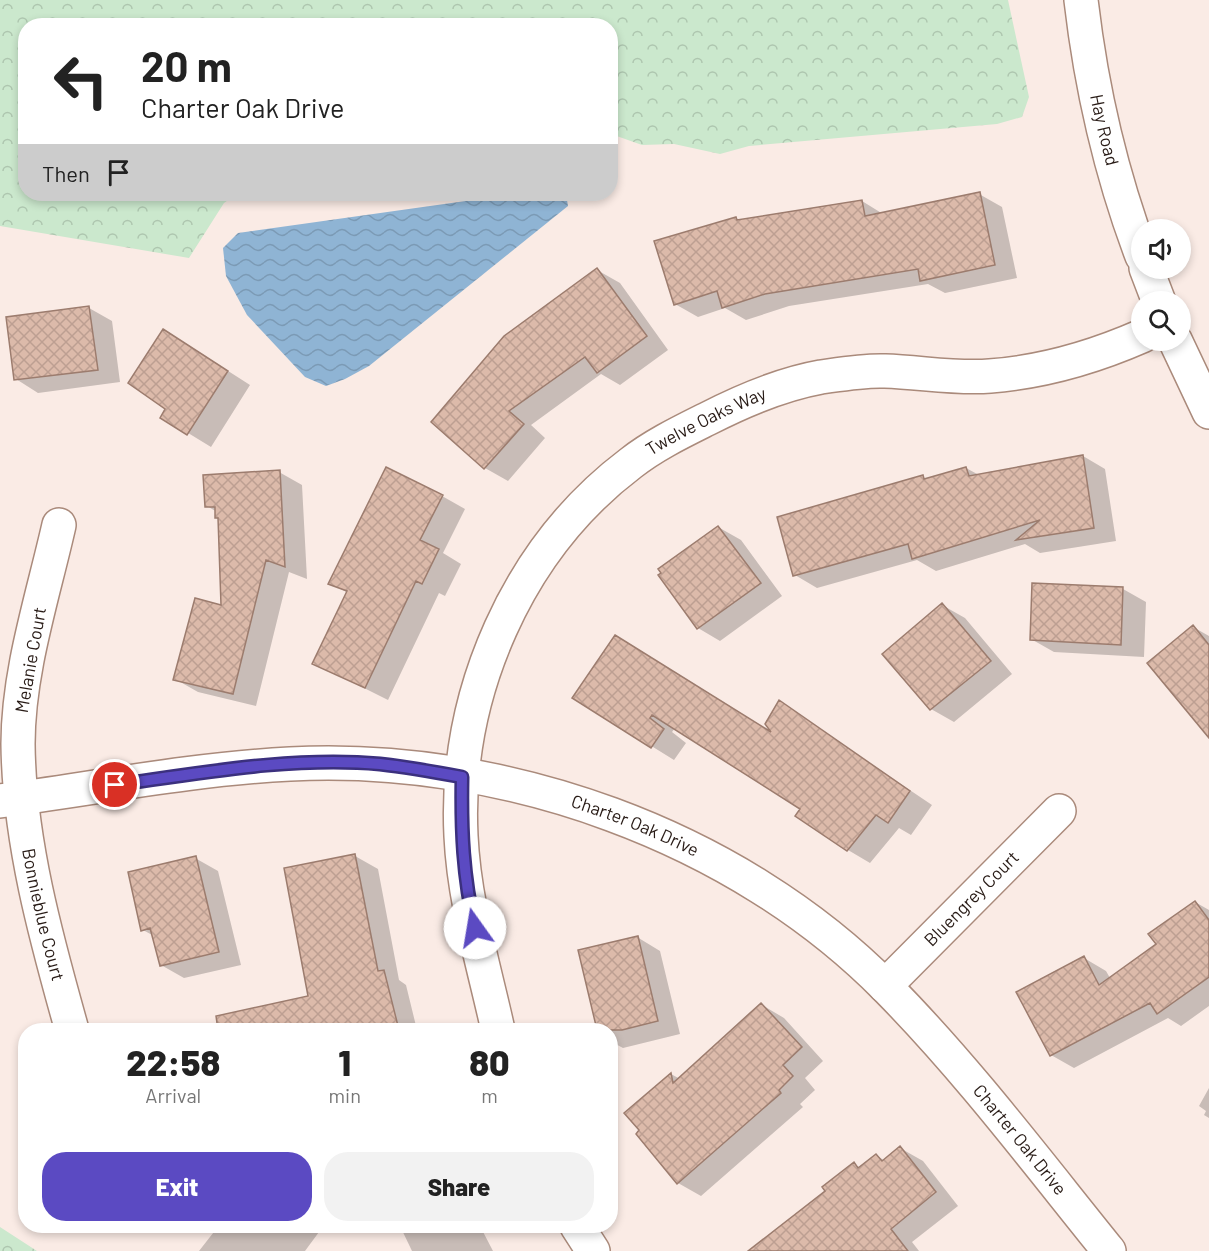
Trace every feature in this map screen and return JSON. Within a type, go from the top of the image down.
[{"type":"street","name":"Hay Road","points":[[1081,0],[1087,47],[1110,155],[1131,221]]},
{"type":"street","name":"Twelve Oaks Way","points":[[496,1023],[465,886],[460,834],[462,777],[485,662],[533,566],[554,538],[631,463],[673,436],[742,401],[818,378],[881,371],[988,377],[1048,368],[1111,350],[1131,341]]},
{"type":"street","points":[[1180,351],[1209,412]]},
{"type":"street","name":"Melanie Court","points":[[11,799],[23,689],[59,525]]},
{"type":"street","name":"Charter Oak Drive","points":[[11,799],[232,769],[292,764],[378,764],[524,786],[581,802],[692,849],[794,910],[885,986],[939,1044],[1108,1251]]},
{"type":"street","name":"Bonnieblue Court","points":[[11,799],[70,1023]]},
{"type":"street","name":"Bluengrey Court","points":[[885,986],[1059,811]]},
{"type":"street","points":[[581,1233],[593,1251]]},
{"type":"green space","points":[[0,0],[1008,0],[1029,97],[1022,117],[997,124],[749,146],[720,154],[674,144],[642,145],[618,136],[618,18],[18,18],[18,201],[227,201],[189,258],[0,226]]},
{"type":"green space","points":[[0,1227],[37,1251],[0,1251]]},
{"type":"water","points":[[465,201],[567,201],[568,206],[369,366],[326,386],[305,377],[247,315],[226,276],[223,248],[238,233]]},
{"type":"building","points":[[980,192],[995,265],[920,281],[918,269],[765,294],[722,308],[717,291],[674,305],[654,241],[736,217],[737,220],[862,200],[865,216]]},
{"type":"building","points":[[597,268],[647,336],[597,373],[585,357],[509,411],[524,424],[484,469],[431,422],[504,336]]},
{"type":"building","points":[[89,306],[98,370],[14,380],[6,317]]},
{"type":"building","points":[[163,329],[228,371],[187,435],[160,418],[165,409],[128,383]]},
{"type":"building","points":[[1083,455],[1094,528],[1016,540],[1040,520],[912,559],[908,544],[793,576],[777,517],[923,475],[924,479],[966,467],[969,476]]},
{"type":"building","points":[[386,467],[443,495],[420,540],[439,549],[422,584],[416,581],[365,688],[312,664],[347,591],[328,584]]},
{"type":"building","points":[[280,470],[285,567],[266,560],[233,694],[173,680],[195,598],[221,605],[218,518],[215,518],[215,507],[205,507],[203,475]]},
{"type":"building","points":[[718,526],[761,583],[697,629],[658,575],[661,573],[658,569]]},
{"type":"building","points":[[1032,583],[1123,587],[1121,645],[1030,640]]},
{"type":"building","points":[[942,603],[991,661],[930,710],[882,654]]},
{"type":"building","points":[[1193,625],[1209,645],[1209,738],[1147,663]]},
{"type":"building","points":[[615,635],[771,732],[765,724],[779,700],[910,791],[888,823],[876,815],[847,851],[795,816],[800,809],[652,715],[650,718],[664,729],[651,748],[572,698]]},
{"type":"building","points":[[355,854],[378,971],[384,970],[397,1023],[217,1023],[216,1016],[308,996],[284,868]]},
{"type":"building","points":[[196,856],[219,952],[160,966],[150,928],[141,931],[128,872]]},
{"type":"building","points":[[1195,901],[1209,920],[1209,977],[1157,1014],[1150,1003],[1050,1056],[1016,992],[1084,956],[1099,985],[1156,944],[1148,934]]},
{"type":"building","points":[[638,936],[658,1021],[622,1030],[618,1030],[618,1023],[595,1023],[578,950]]},
{"type":"building","points":[[761,1003],[802,1047],[783,1065],[793,1076],[779,1090],[781,1093],[677,1184],[636,1134],[639,1130],[624,1113],[671,1073],[673,1083]]},
{"type":"building","points":[[900,1146],[936,1192],[891,1229],[908,1251],[748,1251],[825,1191],[822,1187],[854,1162],[858,1168],[876,1154],[882,1161]]},
{"type":"route","points":[[115,785],[232,769],[292,764],[378,764],[462,777],[460,834],[465,886],[475,928]]}]
